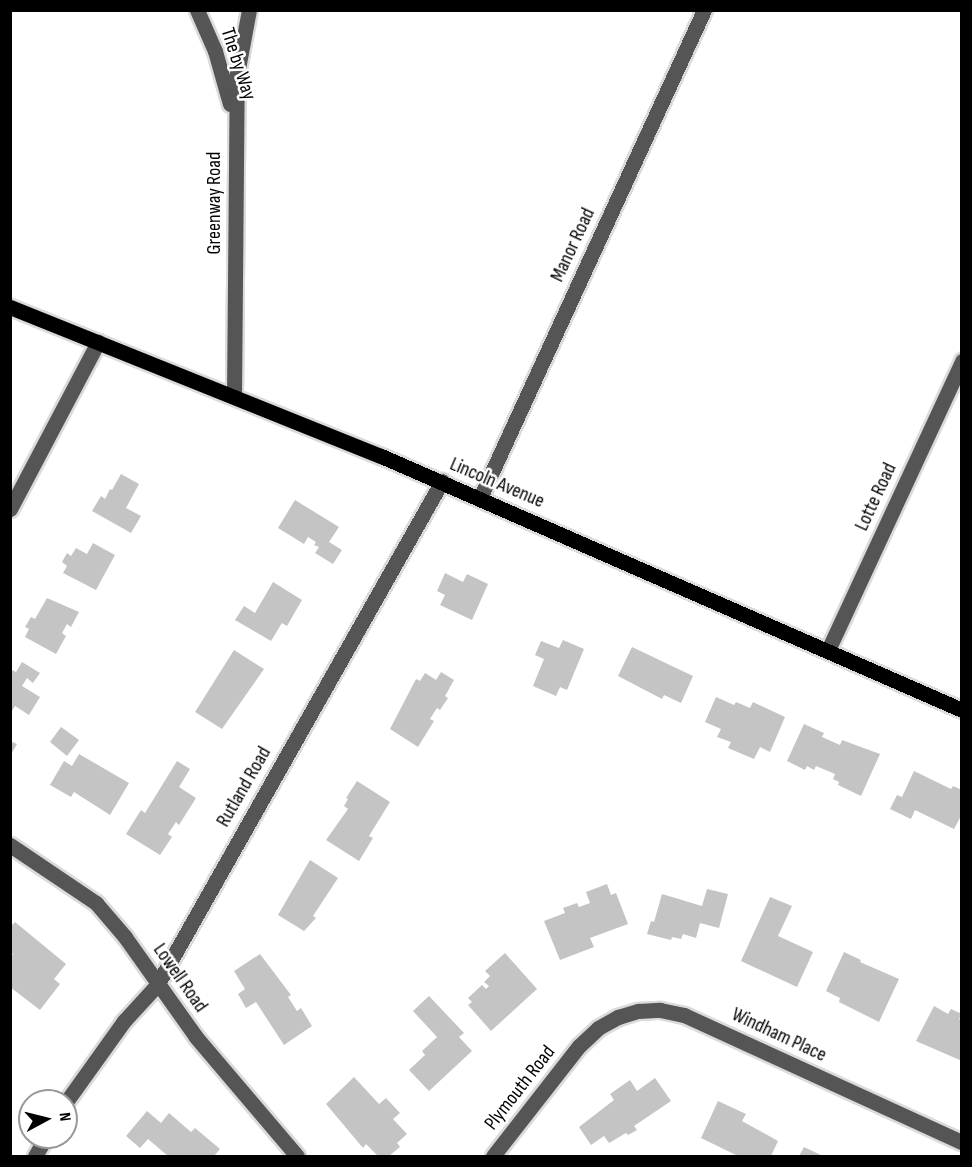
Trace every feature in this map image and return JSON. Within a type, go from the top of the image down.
[{"type":"main road","name":"Lincoln Avenue","points":[[10,307],[234,396],[480,498],[962,710]]},
{"type":"street","name":"The by Way","points":[[197,10],[221,71],[236,131]]},
{"type":"street","name":"Greenway Road","points":[[234,396],[237,74],[249,10]]},
{"type":"street","name":"Manor Road","points":[[480,498],[704,10]]},
{"type":"street","points":[[10,508],[98,342]]},
{"type":"street","name":"Lotte Road","points":[[828,650],[962,361]]},
{"type":"street","name":"Rutland Road","points":[[75,1089],[118,1029],[157,985],[442,482]]},
{"type":"street","name":"Lowell Road","points":[[10,845],[96,903],[125,937],[196,1037],[297,1156]]},
{"type":"street","name":"Windham Place","points":[[579,1046],[598,1028],[618,1017],[638,1011],[660,1010],[684,1015],[962,1142]]},
{"type":"street","name":"Plymouth Road","points":[[493,1156],[579,1046]]},
{"type":"building","points":[[121,474],[139,484],[126,508],[141,516],[131,533],[92,511],[101,496],[105,499]]},
{"type":"building","points":[[295,500],[339,527],[329,542],[342,550],[333,564],[315,553],[319,547],[314,545],[316,542],[308,537],[304,544],[278,528]]},
{"type":"building","points":[[93,543],[115,555],[96,590],[63,573],[67,566],[62,562],[67,553],[71,556],[76,548],[87,554]]},
{"type":"building","points":[[445,573],[463,582],[467,574],[488,584],[472,620],[440,605],[445,595],[437,591]]},
{"type":"building","points":[[273,582],[302,600],[287,626],[282,623],[271,641],[235,620],[244,606],[255,613]]},
{"type":"building","points":[[47,598],[79,612],[71,627],[67,624],[62,633],[66,636],[56,654],[25,637],[29,629],[25,627],[31,617],[35,619]]},
{"type":"building","points":[[563,640],[584,649],[567,690],[560,687],[556,696],[533,686],[544,659],[535,655],[541,641],[559,648]]},
{"type":"building","points":[[632,647],[693,676],[681,703],[664,695],[662,699],[618,676]]},
{"type":"building","points":[[234,650],[264,669],[222,729],[195,712]]},
{"type":"building","points":[[22,662],[40,673],[33,683],[27,678],[22,686],[40,697],[29,715],[15,706],[10,714],[10,669],[16,672]]},
{"type":"building","points":[[441,672],[454,680],[445,696],[448,698],[440,710],[437,708],[430,719],[434,721],[418,747],[390,729],[416,679],[420,681],[425,673],[436,680]]},
{"type":"building","points":[[716,697],[734,705],[736,702],[750,708],[753,702],[785,717],[770,752],[760,747],[754,759],[728,748],[731,742],[717,737],[721,729],[705,722]]},
{"type":"building","points":[[804,724],[824,733],[822,737],[840,745],[842,740],[880,754],[861,796],[838,785],[839,782],[833,779],[835,774],[816,766],[814,770],[807,766],[805,770],[787,761]]},
{"type":"building","points":[[61,727],[79,740],[67,756],[50,742]]},
{"type":"building","points":[[10,741],[17,744],[10,756]]},
{"type":"building","points":[[79,754],[129,783],[110,815],[74,792],[71,797],[50,785],[64,761],[72,766]]},
{"type":"building","points":[[177,761],[190,769],[179,787],[196,798],[179,825],[176,822],[168,834],[172,837],[160,855],[126,834],[141,810],[145,813]]},
{"type":"building","points":[[914,771],[951,789],[953,786],[962,790],[962,814],[954,829],[915,810],[911,819],[890,809],[897,795],[902,797]]},
{"type":"building","points":[[357,781],[390,802],[369,836],[373,838],[359,861],[326,840],[348,809],[344,806],[348,799],[346,798]]},
{"type":"building","points":[[310,860],[338,878],[313,916],[316,918],[304,931],[278,915]]},
{"type":"building","points":[[607,884],[611,895],[616,893],[628,924],[590,938],[594,947],[560,960],[544,921],[565,913],[563,908],[577,903],[579,907],[590,903],[586,892]]},
{"type":"building","points":[[707,889],[728,894],[719,928],[700,923],[696,938],[683,934],[681,939],[672,937],[671,940],[647,934],[651,921],[654,922],[662,894],[702,906]]},
{"type":"building","points":[[770,897],[792,906],[778,936],[813,952],[797,987],[741,961]]},
{"type":"building","points":[[15,922],[66,964],[54,979],[60,984],[40,1010],[10,987],[10,958],[13,954],[10,952],[10,927]]},
{"type":"building","points":[[844,952],[861,960],[860,962],[899,979],[879,1022],[839,1002],[840,998],[826,991]]},
{"type":"building","points":[[505,953],[537,989],[491,1031],[468,1005],[472,1002],[468,998],[482,985],[486,989],[489,986],[484,982],[490,976],[485,971]]},
{"type":"building","points":[[260,954],[291,995],[288,997],[297,1011],[301,1008],[312,1026],[284,1045],[256,1002],[246,1008],[238,994],[245,989],[234,971]]},
{"type":"building","points":[[429,996],[464,1033],[459,1037],[472,1051],[429,1091],[409,1070],[425,1055],[422,1051],[437,1037],[413,1011]]},
{"type":"building","points":[[934,1006],[948,1014],[951,1009],[962,1014],[959,1019],[962,1020],[962,1061],[916,1041]]},
{"type":"building","points":[[354,1077],[379,1104],[386,1098],[400,1113],[393,1119],[407,1134],[397,1143],[400,1147],[389,1156],[378,1156],[366,1144],[363,1148],[326,1104]]},
{"type":"building","points":[[655,1078],[671,1101],[634,1126],[637,1130],[628,1135],[626,1133],[609,1143],[604,1136],[591,1145],[579,1127],[614,1100],[610,1094],[630,1080],[637,1091]]},
{"type":"building","points":[[718,1101],[746,1114],[742,1121],[778,1141],[771,1156],[738,1156],[701,1138]]},
{"type":"building","points":[[147,1111],[161,1123],[169,1113],[191,1132],[195,1128],[220,1149],[214,1156],[168,1156],[148,1139],[140,1148],[126,1136]]},
{"type":"building","points":[[804,1147],[823,1156],[799,1156]]}]
